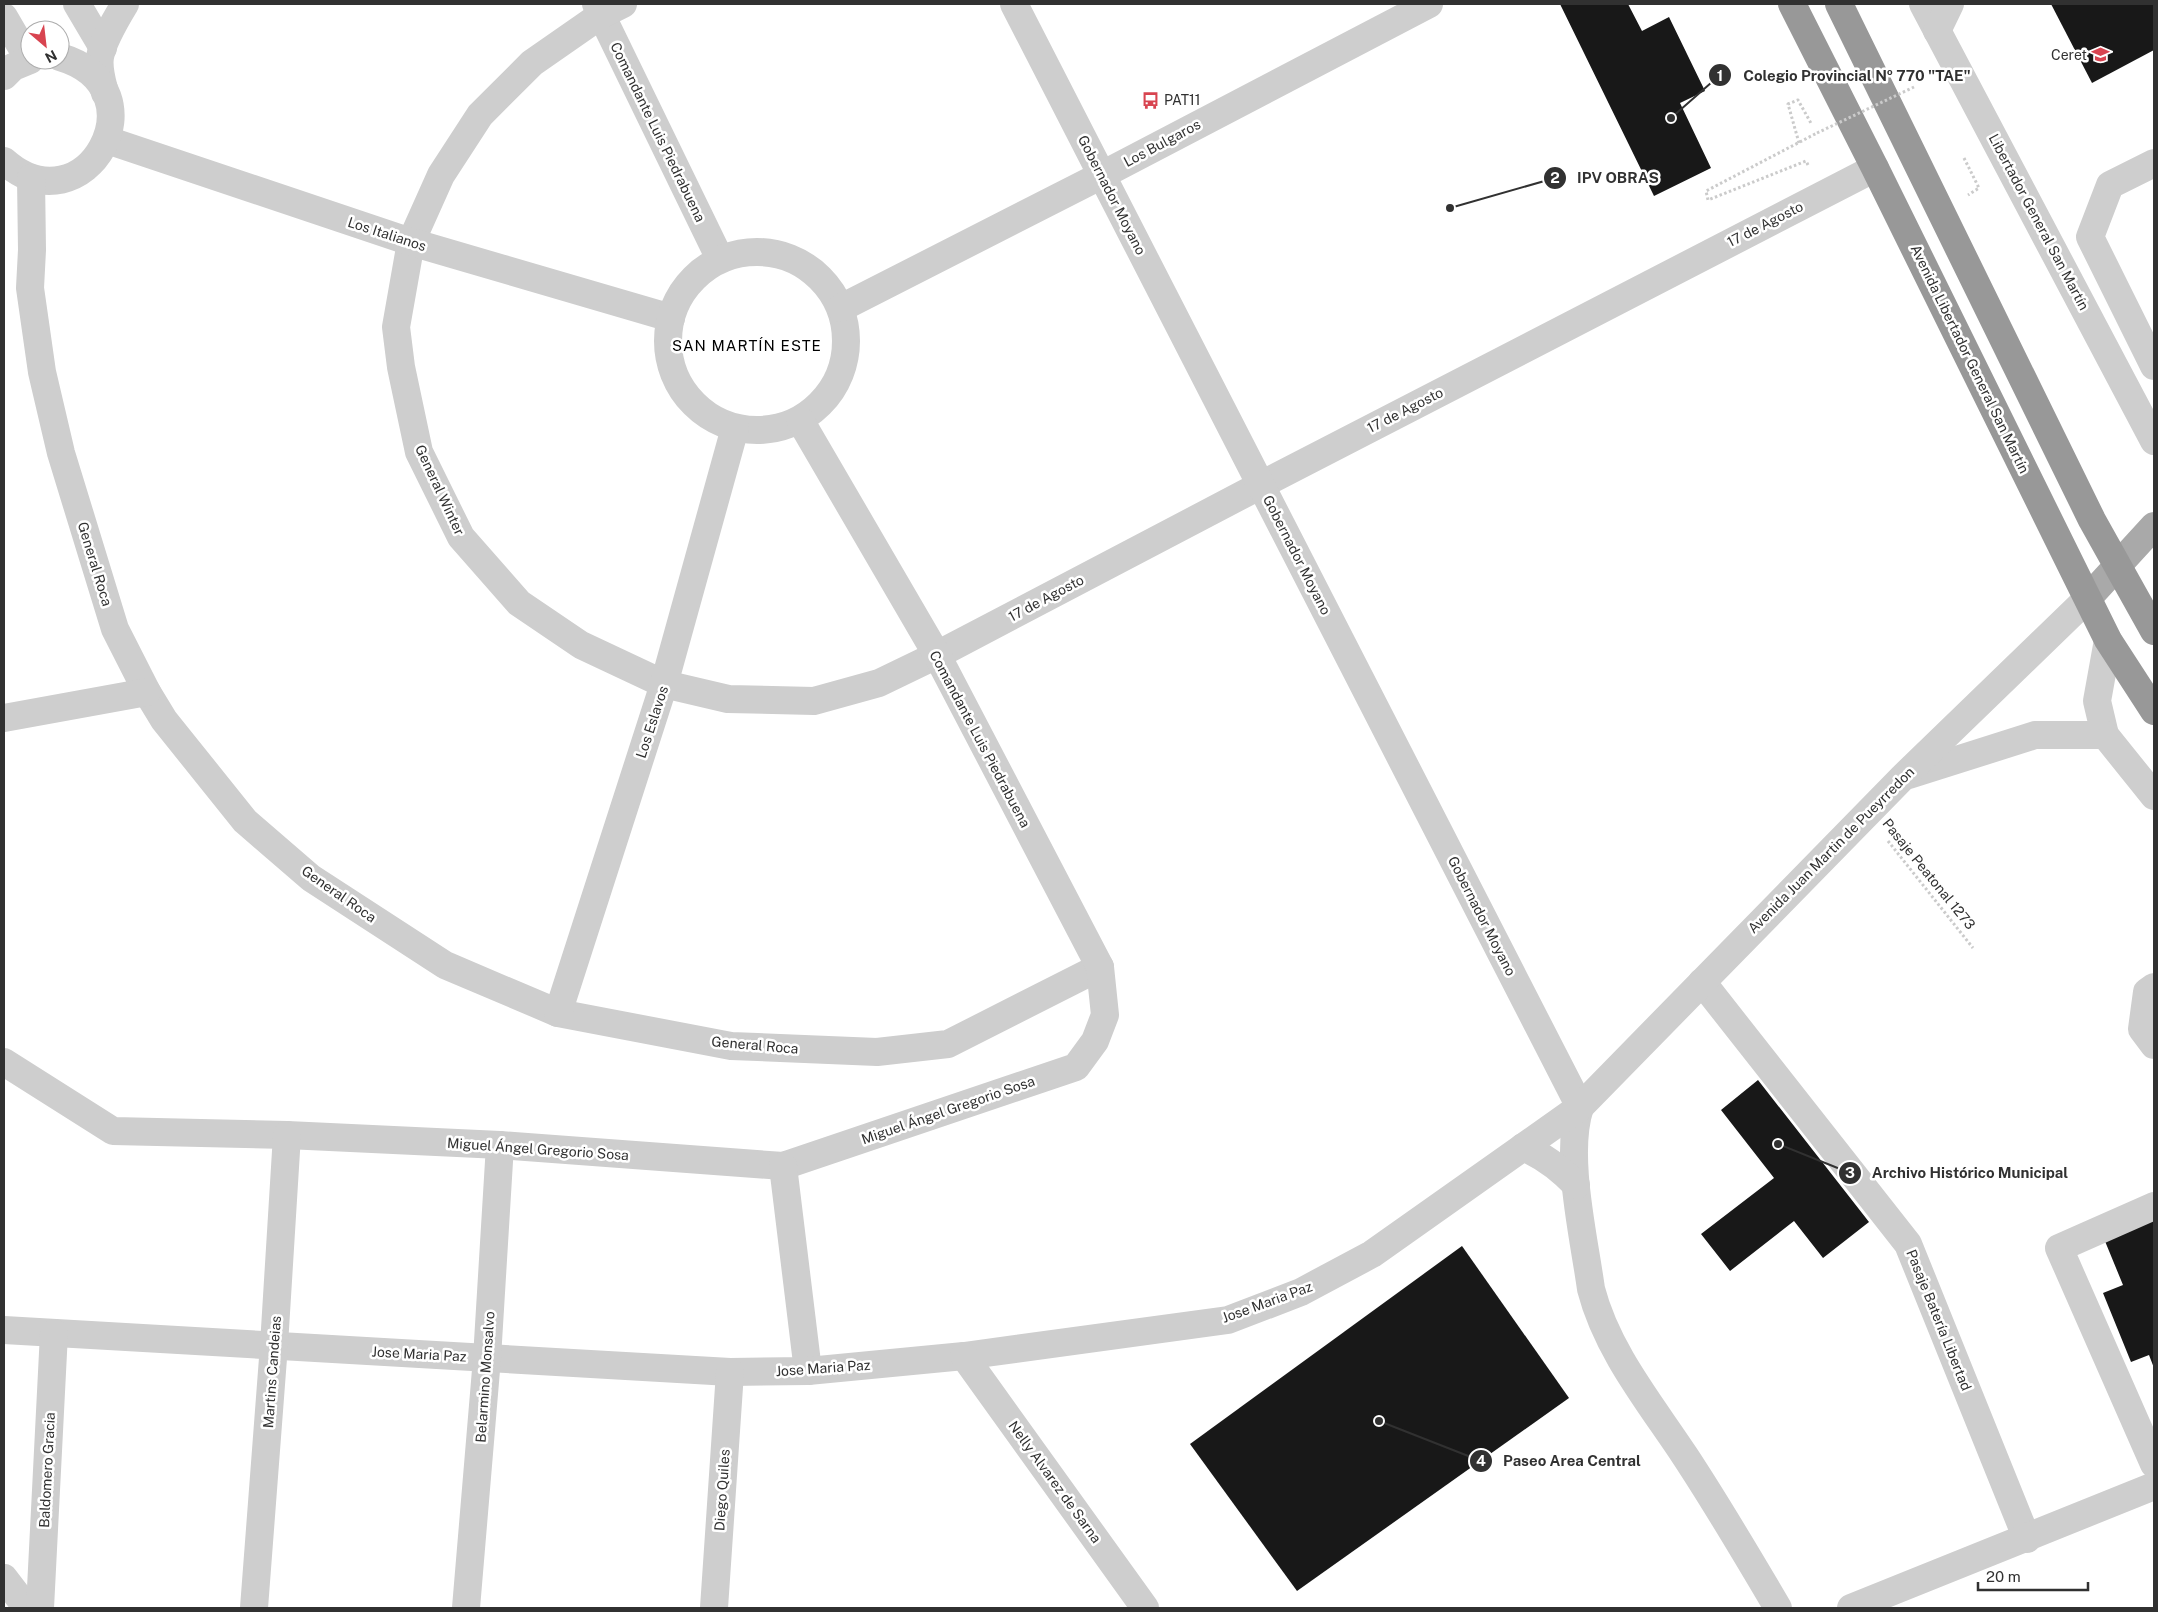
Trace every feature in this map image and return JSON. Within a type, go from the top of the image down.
[{"type":"highway","name":"Avenida Libertador General San Martín","points":[[1792,4],[2108,640],[2154,711]]},
{"type":"highway","points":[[1838,4],[2092,520],[2154,631]]},
{"type":"main road","points":[[2088,598],[2154,526]]},
{"type":"street","points":[[77,4],[103,48]]},
{"type":"street","points":[[105,94],[100,67],[103,48],[125,4]]},
{"type":"street","name":"Gobernador Moyano","points":[[1014,4],[1580,1107]]},
{"type":"street","name":"Los Bulgaros","points":[[841,308],[1102,175],[1429,4]]},
{"type":"street","name":"Libertador General San Martín","points":[[1923,4],[2154,441]]},
{"type":"street","points":[[1937,31],[1950,4]]},
{"type":"street","name":"General Winter","points":[[607,8],[532,63],[480,116],[441,175],[411,242],[396,327],[401,367],[419,452],[461,537],[519,603],[580,645],[664,684],[728,699],[814,701],[879,684],[937,655]]},
{"type":"street","name":"Comandante Luis Piedrabuena","points":[[607,8],[720,260]]},
{"type":"street","points":[[4,17],[20,43]]},
{"type":"street","points":[[4,161],[15,171],[30,178],[49,181],[68,178],[84,169],[98,156],[107,140],[111,121],[109,101],[100,83],[86,69],[70,60]]},
{"type":"street","points":[[4,76],[20,65]]},
{"type":"street","name":"Los Italianos","points":[[107,140],[411,242],[670,318]]},
{"type":"street","points":[[2154,163],[2110,185],[2090,237],[2154,366]]},
{"type":"street","name":"17 de Agosto","points":[[937,655],[1261,485],[1875,168]]},
{"type":"street","name":"General Roca","points":[[30,178],[32,250],[30,288],[42,372],[59,444],[115,629],[147,692],[164,720],[245,821],[312,878],[445,965],[558,1012],[731,1046],[878,1052],[948,1044],[1100,966]]},
{"type":"street","points":[[748,252],[777,254],[804,264],[825,282],[841,308],[847,333],[845,359],[836,384],[820,404],[800,420],[779,428],[756,431],[734,428],[709,417],[688,398],[674,374],[668,346],[670,318],[681,294],[698,274],[720,260],[748,252]]},
{"type":"street","name":"Comandante Luis Piedrabuena","points":[[800,420],[937,655],[1100,966],[1105,1015],[1095,1042],[1076,1067]]},
{"type":"street","name":"Los Eslavos","points":[[558,1012],[664,684],[734,428]]},
{"type":"street","name":"Avenida Juan Martin de Pueyrredon","points":[[1580,1107],[1903,776],[2088,598]]},
{"type":"street","points":[[2108,640],[2097,701],[2105,735],[2154,796]]},
{"type":"street","points":[[4,718],[147,692]]},
{"type":"street","points":[[1903,776],[2035,735],[2105,735]]},
{"type":"street","name":"Pasaje Batería Libertad","points":[[1702,982],[1908,1244],[2027,1539]]},
{"type":"street","points":[[2154,987],[2147,992],[2142,1029],[2154,1044]]},
{"type":"street","name":"Miguel Ángel Gregorio Sosa","points":[[4,1062],[113,1131],[286,1135],[500,1146],[783,1166],[1076,1067]]},
{"type":"street","points":[[1580,1107],[1574,1134],[1576,1185],[1591,1289],[1596,1308],[1610,1341],[1726,1517],[1778,1608]]},
{"type":"street","name":"Jose Maria Paz","points":[[5,1329],[730,1372],[808,1371],[964,1356],[1228,1320],[1301,1292],[1372,1254],[1580,1107]]},
{"type":"street","name":"Martins Candeias","points":[[254,1608],[274,1345],[286,1135]]},
{"type":"street","name":"Belarmino Monsalvo","points":[[466,1608],[486,1358],[500,1146]]},
{"type":"street","points":[[1523,1147],[1552,1163],[1576,1185]]},
{"type":"street","points":[[783,1166],[808,1371]]},
{"type":"street","points":[[2154,1206],[2059,1248],[2154,1464]]},
{"type":"street","name":"Baldomero Gracia","points":[[40,1608],[54,1332]]},
{"type":"street","name":"Nelly Alvarez de Sarna","points":[[964,1356],[1145,1608]]},
{"type":"street","name":"Diego Quiles","points":[[714,1608],[730,1372]]},
{"type":"street","points":[[1851,1608],[2027,1539],[2154,1486]]},
{"type":"street","points":[[4,1578],[27,1608]]},
{"type":"path","points":[[1820,196],[1806,161],[1708,200],[1706,191],[1817,133],[1914,87],[1918,96]]},
{"type":"path","points":[[1799,143],[1788,104],[1798,100],[1812,125]]},
{"type":"path","points":[[1962,188],[1966,196],[1979,188],[1963,156]]},
{"type":"path","name":"Pasaje Peatonal 1273","points":[[1866,814],[1973,948]]},
{"type":"building","points":[[1560,4],[1628,4],[1642,31],[1669,17],[1705,91],[1680,103],[1711,168],[1654,196]]},
{"type":"building","points":[[2051,4],[2154,4],[2154,50],[2092,83]]},
{"type":"building","points":[[1758,1080],[1869,1222],[1823,1258],[1794,1221],[1730,1271],[1701,1234],[1774,1178],[1721,1110]]},
{"type":"building","points":[[2154,1208],[2154,1368],[2149,1355],[2131,1362],[2103,1293],[2123,1285],[2100,1229]]},
{"type":"building","points":[[1462,1246],[1569,1398],[1297,1591],[1190,1444]]},
{"type":"place","name":"Ceret","points":[[2101,55]]},
{"type":"place","name":"PAT11","points":[[1150,100]]},
{"type":"place","name":"Colegio Provincial Nº 770 \"TAE\"","points":[[1671,118]]},
{"type":"place","name":"IPV OBRAS","points":[[1450,208]]},
{"type":"place","name":"Archivo Histórico Municipal","points":[[1778,1144]]},
{"type":"place","name":"Paseo Area Central","points":[[1379,1421]]},
{"type":"district","name":"SAN MARTÍN ESTE","points":[[747,345]]}]
